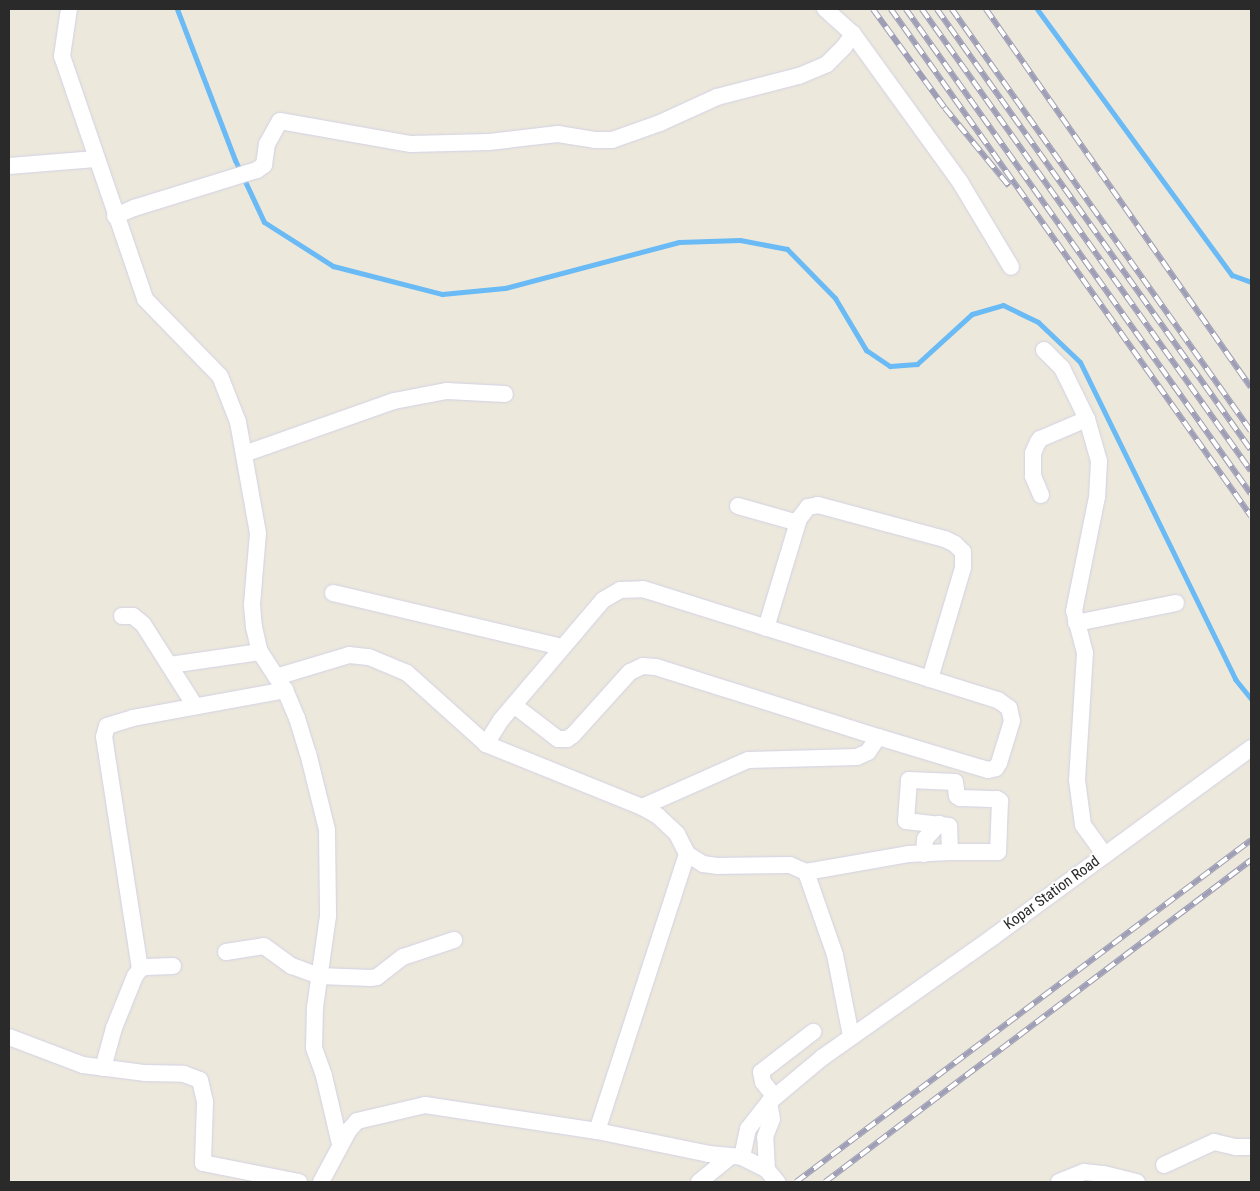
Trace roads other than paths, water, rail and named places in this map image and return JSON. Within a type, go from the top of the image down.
[{"type":"street","points":[[70,9],[62,56],[144,299],[220,376],[236,414],[258,533],[252,605],[254,627],[260,652],[280,684],[297,718],[308,753],[327,830],[328,916],[315,1007],[314,1048],[324,1076],[340,1144]]},
{"type":"street","points":[[825,9],[853,34],[960,182],[1011,267]]},
{"type":"street","points":[[115,216],[134,208],[257,170],[264,165],[267,144],[280,121],[411,144],[489,142],[558,134],[595,140],[612,140],[660,123],[718,98],[806,73],[827,64],[844,47],[853,34]]},
{"type":"street","points":[[9,166],[96,159]]},
{"type":"street","points":[[1044,350],[1062,368],[1087,419],[1099,461],[1096,497],[1074,611],[1085,653],[1077,780],[1083,825],[1104,854]]},
{"type":"street","points":[[244,454],[394,401],[447,391],[505,394]]},
{"type":"street","points":[[1041,495],[1034,476],[1033,467],[1033,453],[1038,442],[1040,439],[1087,419]]},
{"type":"street","points":[[766,628],[798,523],[802,512],[808,507],[818,505],[944,539],[955,544],[963,552],[963,568],[930,679]]},
{"type":"street","points":[[738,506],[798,523]]},
{"type":"street","points":[[486,744],[501,720],[515,706],[562,646],[603,600],[620,590],[643,589],[998,700],[1009,708],[1012,720],[996,768],[988,770],[656,667],[643,666],[630,672],[573,736],[568,739],[558,739],[515,706]]},
{"type":"street","points":[[333,593],[562,646]]},
{"type":"street","points":[[1076,622],[1176,603]]},
{"type":"street","points":[[122,616],[128,615],[139,620],[195,706]]},
{"type":"street","points":[[170,665],[260,652]]},
{"type":"street","points":[[103,1068],[114,1028],[135,976],[140,969],[104,737],[107,726],[133,718],[195,706],[280,684],[349,655],[369,657],[407,673],[486,744],[642,807],[658,816],[677,834],[686,854],[703,864],[717,866],[790,865],[806,872],[924,854],[998,852],[1000,801],[997,799],[960,798],[957,796],[955,782],[909,780],[906,821],[947,825],[951,829],[950,852]]},
{"type":"street","points":[[642,807],[748,760],[857,757],[868,752],[878,737]]},
{"type":"street","name":"Kopar Station Road","points":[[736,1157],[748,1129],[772,1100],[823,1057],[992,937],[1251,748]]},
{"type":"street","points":[[924,854],[925,839],[939,824]]},
{"type":"street","points":[[597,1131],[686,854]]},
{"type":"street","points":[[806,872],[835,955],[852,1036]]},
{"type":"street","points":[[226,952],[264,946],[292,966],[319,976],[377,977],[403,957],[454,940]]},
{"type":"street","points":[[140,969],[173,966]]},
{"type":"street","points":[[772,1176],[765,1138],[772,1119],[772,1100],[763,1082],[761,1072],[813,1032]]},
{"type":"street","points":[[9,1037],[83,1065],[145,1073],[184,1074],[200,1080],[205,1102],[203,1163],[299,1182]]},
{"type":"street","points":[[321,1182],[340,1144],[357,1121],[425,1105],[597,1131],[736,1157],[772,1176]]},
{"type":"street","points":[[1164,1165],[1214,1142],[1236,1147],[1251,1147]]},
{"type":"street","points":[[699,1182],[736,1157]]},
{"type":"street","points":[[1059,1182],[1084,1172],[1104,1174],[1136,1182]]},
{"type":"waterway","points":[[177,9],[235,160],[264,222],[333,266],[442,294],[505,288],[679,242],[740,240],[787,249],[835,298],[866,350],[890,366],[917,364],[972,314],[1003,305],[1038,322],[1080,362],[1235,679],[1251,699]]},
{"type":"waterway","points":[[1037,9],[1232,275],[1251,282]]},
{"type":"railway","points":[[873,9],[945,108],[1009,186]]},
{"type":"railway","points":[[891,9],[1251,516]]},
{"type":"railway","points":[[906,9],[1251,494]]},
{"type":"railway","points":[[922,9],[1251,471]]},
{"type":"railway","points":[[937,9],[1251,450]]},
{"type":"railway","points":[[952,9],[1251,431]]},
{"type":"railway","points":[[986,9],[1251,388]]},
{"type":"railway","points":[[796,1182],[1251,840]]},
{"type":"railway","points":[[825,1182],[1251,860]]}]
